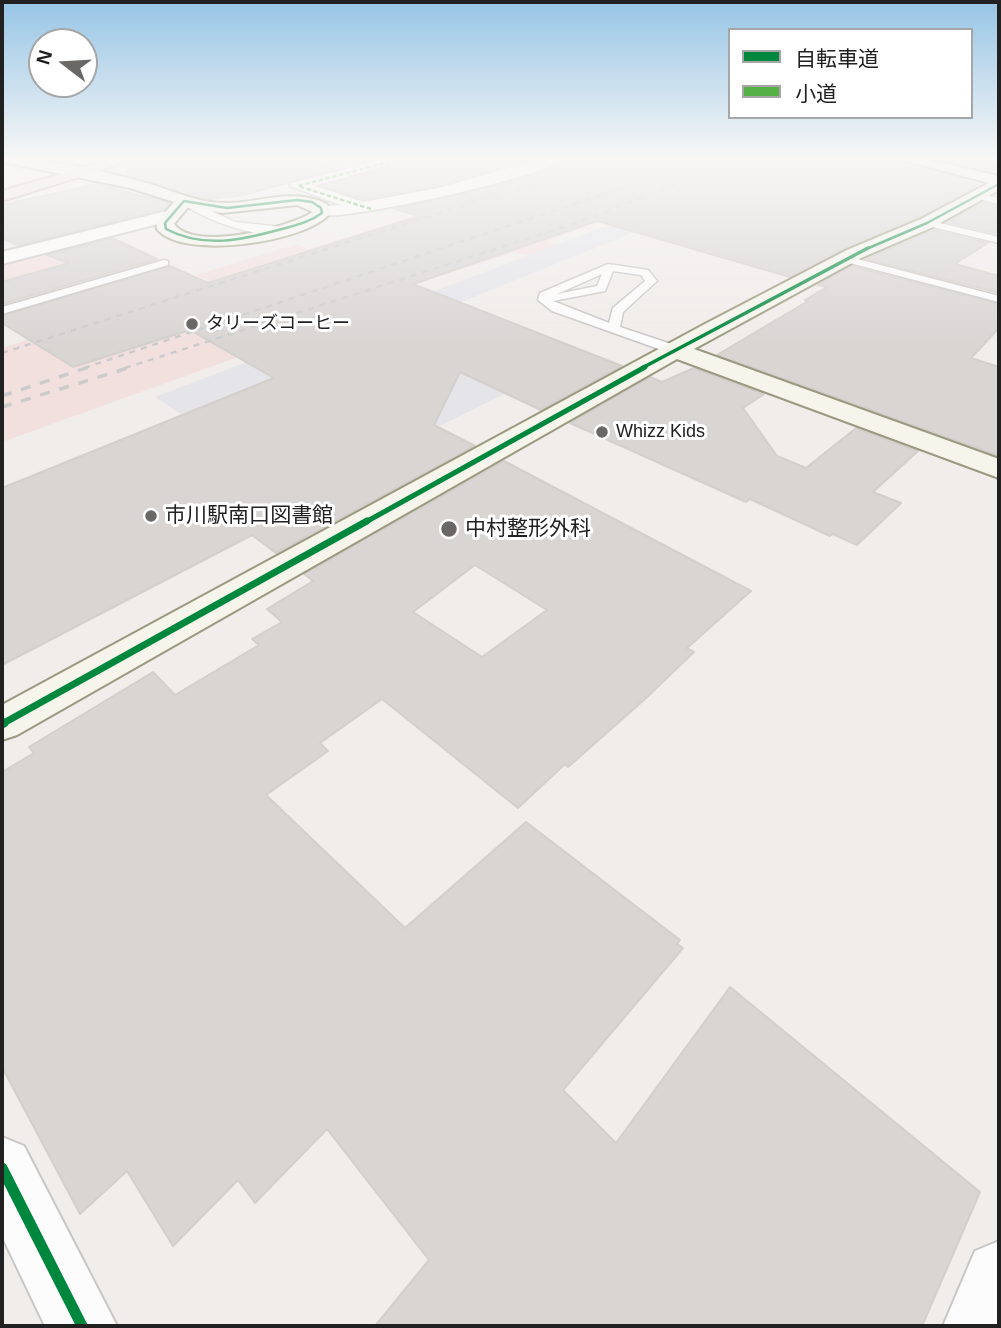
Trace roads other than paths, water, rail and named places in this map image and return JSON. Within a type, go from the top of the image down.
[{"type":"street","points":[[2,258],[151,220]]},
{"type":"street","points":[[167,220],[164,223],[166,229],[187,239],[204,242],[247,239],[309,220]]},
{"type":"street","points":[[2,724],[675,350],[846,259],[933,220]]},
{"type":"street","points":[[675,350],[999,469]]},
{"type":"street","points":[[2,1168],[82,1326]]},
{"type":"street","points":[[978,1326],[999,1275]]},
{"type":"lane","points":[[234,220],[255,230],[286,228]]},
{"type":"lane","points":[[927,223],[999,240]]},
{"type":"lane","points":[[846,259],[999,299]]},
{"type":"lane","points":[[2,311],[164,263]]},
{"type":"lane","points":[[544,300],[550,290],[608,267],[644,272],[650,281],[617,311],[614,327]]},
{"type":"lane","points":[[544,300],[601,289],[607,279],[608,267]]},
{"type":"lane","points":[[610,302],[643,289]]},
{"type":"lane","points":[[544,300],[570,315],[614,327],[675,350]]},
{"type":"lane","points":[[570,315],[597,306]]},
{"type":"railway","points":[[2,353],[418,220]]},
{"type":"railway","points":[[84,368],[526,220]]},
{"type":"railway","points":[[125,368],[585,220]]},
{"type":"railway","points":[[2,396],[89,367]]},
{"type":"railway","points":[[2,407],[131,367]]},
{"type":"place","name":"タリーズコーヒー","points":[[192,324]]},
{"type":"place","name":"Whizz Kids","points":[[602,432]]},
{"type":"place","name":"市川駅南口図書館","points":[[151,516]]},
{"type":"place","name":"中村整形外科","points":[[449,529]]}]
